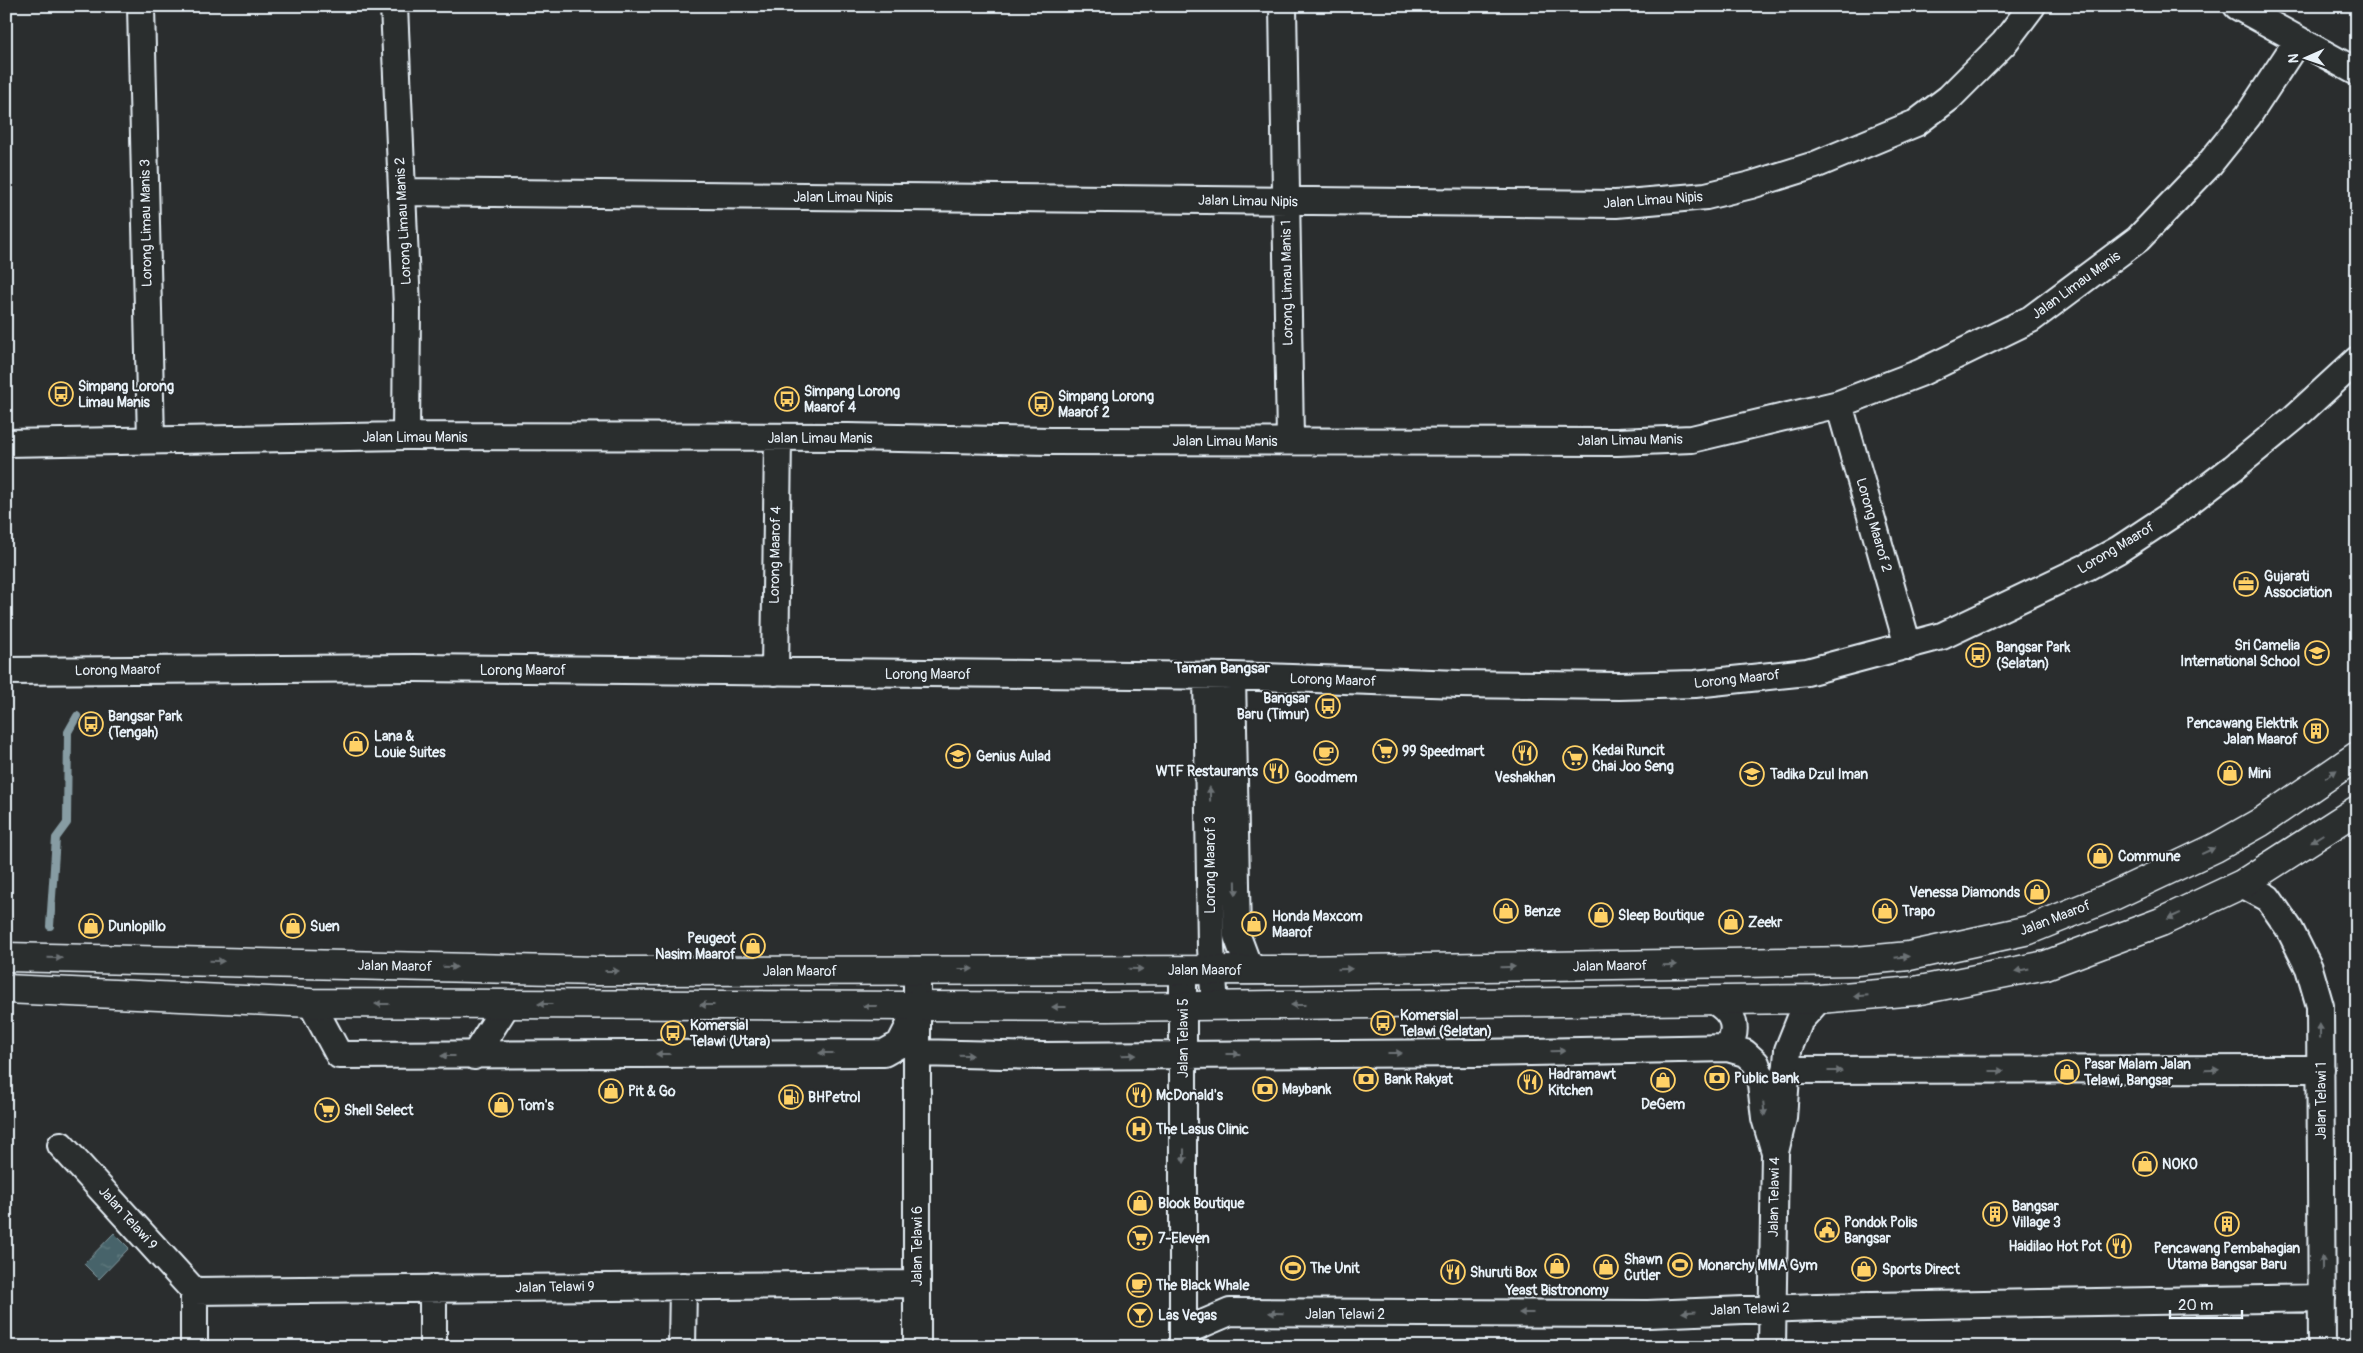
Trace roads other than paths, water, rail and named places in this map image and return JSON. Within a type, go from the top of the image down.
[{"type":"main road","name":"Jalan Maarof","points":[[6,957],[597,971],[1255,970],[1798,964],[1909,956],[2029,930],[2112,896],[2215,848],[2261,822],[2357,756]]},
{"type":"main road","points":[[6,989],[311,1004],[919,1007],[1714,1002],[1819,999],[1914,991],[2046,965],[2161,922],[2242,884],[2357,810]]},
{"type":"street","name":"Lorong Limau Manis 3","points":[[141,6],[151,440]]},
{"type":"street","name":"Lorong Limau Manis 2","points":[[394,6],[407,307],[406,436]]},
{"type":"street","name":"Lorong Limau Manis 1","points":[[1283,6],[1290,440]]},
{"type":"street","name":"Jalan Limau Nipis","points":[[402,192],[1616,204],[1706,196],[1751,185],[1815,164],[1916,123],[1949,98],[2004,44],[2032,6]]},
{"type":"street","points":[[2237,6],[2357,72]]},
{"type":"street","name":"Jalan Limau Manis","points":[[6,443],[406,436],[1051,441],[1617,442],[1692,439],[1839,404],[1920,372],[2031,319],[2138,239],[2207,167],[2248,116],[2298,40]]},
{"type":"street","name":"Lorong Maarof","points":[[6,672],[348,667],[1219,676],[1459,684],[1619,686],[1695,684],[1807,672],[1942,636],[2088,567],[2118,550],[2174,514],[2241,462],[2294,418],[2357,360]]},
{"type":"street","name":"Lorong Maarof 2","points":[[1839,404],[1908,646]]},
{"type":"street","name":"Lorong Maarof 4","points":[[775,672],[778,438]]},
{"type":"street","points":[[1219,676],[1220,724]]},
{"type":"street","name":"Lorong Maarof 3","points":[[1220,724],[1236,936],[1246,960],[1255,970]]},
{"type":"street","name":"Lorong Maarof 3","points":[[1215,1006],[1211,948],[1220,724]]},
{"type":"street","name":"Jalan Telawi 1","points":[[2242,884],[2268,898],[2290,930],[2309,968],[2320,1006],[2322,1347]]},
{"type":"street","name":"Jalan Telawi 6","points":[[917,970],[919,1007],[917,1053],[917,1347]]},
{"type":"street","name":"Jalan Telawi 5","points":[[1183,970],[1183,1339]]},
{"type":"street","name":"Jalan Telawi 4","points":[[1772,1347],[1775,1152],[1784,1118],[1786,1070],[1793,1035],[1800,1020],[1819,999]]},
{"type":"street","points":[[1714,1002],[1724,1007],[1731,1015],[1735,1026],[1734,1038],[1728,1048]]},
{"type":"street","points":[[311,1004],[339,1055],[474,1056],[884,1052],[900,1044],[919,1007]]},
{"type":"street","points":[[474,1056],[507,1004]]},
{"type":"street","points":[[917,1053],[1043,1056],[1728,1048],[1745,1053],[1756,1063],[1760,1074],[1765,1118],[1775,1152]]},
{"type":"street","name":"Jalan Telawi 6","points":[[884,1052],[901,1063],[908,1115],[918,1144]]},
{"type":"street","points":[[1786,1070],[2321,1069]]},
{"type":"street","name":"Jalan Telawi 9","points":[[61,1145],[194,1291],[917,1284]]},
{"type":"street","points":[[682,1347],[683,1286]]},
{"type":"street","points":[[433,1288],[433,1347]]},
{"type":"street","points":[[194,1291],[194,1347]]},
{"type":"street","name":"Jalan Telawi 2","points":[[1183,1339],[1230,1312],[1648,1314],[1773,1308],[2322,1298]]},
{"type":"water","points":[[114,1233],[129,1248],[99,1279],[84,1264]]},
{"type":"waterway","points":[[50,926],[56,838],[67,823],[68,732],[77,716]]},
{"type":"place","name":"Simpang Lorong Limau Manis","points":[[61,394]]},
{"type":"place","name":"Simpang Lorong Maarof 4","points":[[787,399]]},
{"type":"place","name":"Simpang Lorong Maarof 2","points":[[1041,404]]},
{"type":"place","name":"Gujarati Association","points":[[2246,584]]},
{"type":"place","name":"Sri Camelia International School","points":[[2317,653]]},
{"type":"place","name":"Bangsar Park (Selatan)","points":[[1978,655]]},
{"type":"place","name":"Bangsar Baru (Timur)","points":[[1328,706]]},
{"type":"place","name":"Bangsar Park (Tengah)","points":[[91,724]]},
{"type":"place","name":"Pencawang Elektrik Jalan Maarof","points":[[2316,731]]},
{"type":"place","name":"Lana & Louie Suites","points":[[356,744]]},
{"type":"place","name":"99 Speedmart","points":[[1385,751]]},
{"type":"place","name":"Goodmem","points":[[1326,753]]},
{"type":"place","name":"Veshakhan","points":[[1525,753]]},
{"type":"place","name":"Genius Aulad","points":[[958,756]]},
{"type":"place","name":"Kedai Runcit Chai Joo Seng","points":[[1575,758]]},
{"type":"place","name":"WTF Restaurants","points":[[1276,771]]},
{"type":"place","name":"Mini","points":[[2230,773]]},
{"type":"place","name":"Tadika Dzul Iman","points":[[1752,774]]},
{"type":"place","name":"Commune","points":[[2100,856]]},
{"type":"place","name":"Venessa Diamonds","points":[[2037,892]]},
{"type":"place","name":"Benze","points":[[1506,911]]},
{"type":"place","name":"Trapo","points":[[1885,911]]},
{"type":"place","name":"Sleep Boutique","points":[[1601,915]]},
{"type":"place","name":"Zeekr","points":[[1731,922]]},
{"type":"place","name":"Honda Maxcom Maarof","points":[[1254,924]]},
{"type":"place","name":"Dunlopillo","points":[[91,926]]},
{"type":"place","name":"Suen","points":[[293,926]]},
{"type":"place","name":"Peugeot Nasim Maarof","points":[[753,946]]},
{"type":"place","name":"Komersial Telawi (Selatan)","points":[[1383,1023]]},
{"type":"place","name":"Komersial Telawi (Utara)","points":[[673,1033]]},
{"type":"place","name":"Pasar Malam Jalan Telawi, Bangsar","points":[[2067,1072]]},
{"type":"place","name":"Public Bank","points":[[1717,1078]]},
{"type":"place","name":"Bank Rakyat","points":[[1366,1079]]},
{"type":"place","name":"DeGem","points":[[1663,1080]]},
{"type":"place","name":"Hadramawt Kitchen","points":[[1530,1082]]},
{"type":"place","name":"Maybank","points":[[1265,1089]]},
{"type":"place","name":"Pit & Go","points":[[611,1091]]},
{"type":"place","name":"McDonald's","points":[[1139,1095]]},
{"type":"place","name":"BHPetrol","points":[[791,1097]]},
{"type":"place","name":"Tom's","points":[[501,1105]]},
{"type":"place","name":"Shell Select","points":[[327,1110]]},
{"type":"place","name":"The Lasus Clinic","points":[[1139,1129]]},
{"type":"place","name":"NOKO","points":[[2145,1164]]},
{"type":"place","name":"Blook Boutique","points":[[1140,1203]]},
{"type":"place","name":"Bangsar Village 3","points":[[1995,1214]]},
{"type":"place","name":"Pencawang Pembahagian Utama Bangsar Baru","points":[[2227,1224]]},
{"type":"place","name":"Pondok Polis Bangsar","points":[[1827,1230]]},
{"type":"place","name":"7-Eleven","points":[[1140,1238]]},
{"type":"place","name":"Haidilao Hot Pot","points":[[2119,1246]]},
{"type":"place","name":"Monarchy MMA Gym","points":[[1680,1265]]},
{"type":"place","name":"Yeast Bistronomy","points":[[1557,1266]]},
{"type":"place","name":"Shawn Cutler","points":[[1606,1267]]},
{"type":"place","name":"The Unit","points":[[1293,1268]]},
{"type":"place","name":"Sports Direct","points":[[1864,1269]]},
{"type":"place","name":"Shuruti Box","points":[[1453,1272]]},
{"type":"place","name":"The Black Whale","points":[[1139,1285]]},
{"type":"place","name":"Las Vegas","points":[[1140,1315]]},
{"type":"district","name":"Taman Bangsar","points":[[1222,668]]}]
